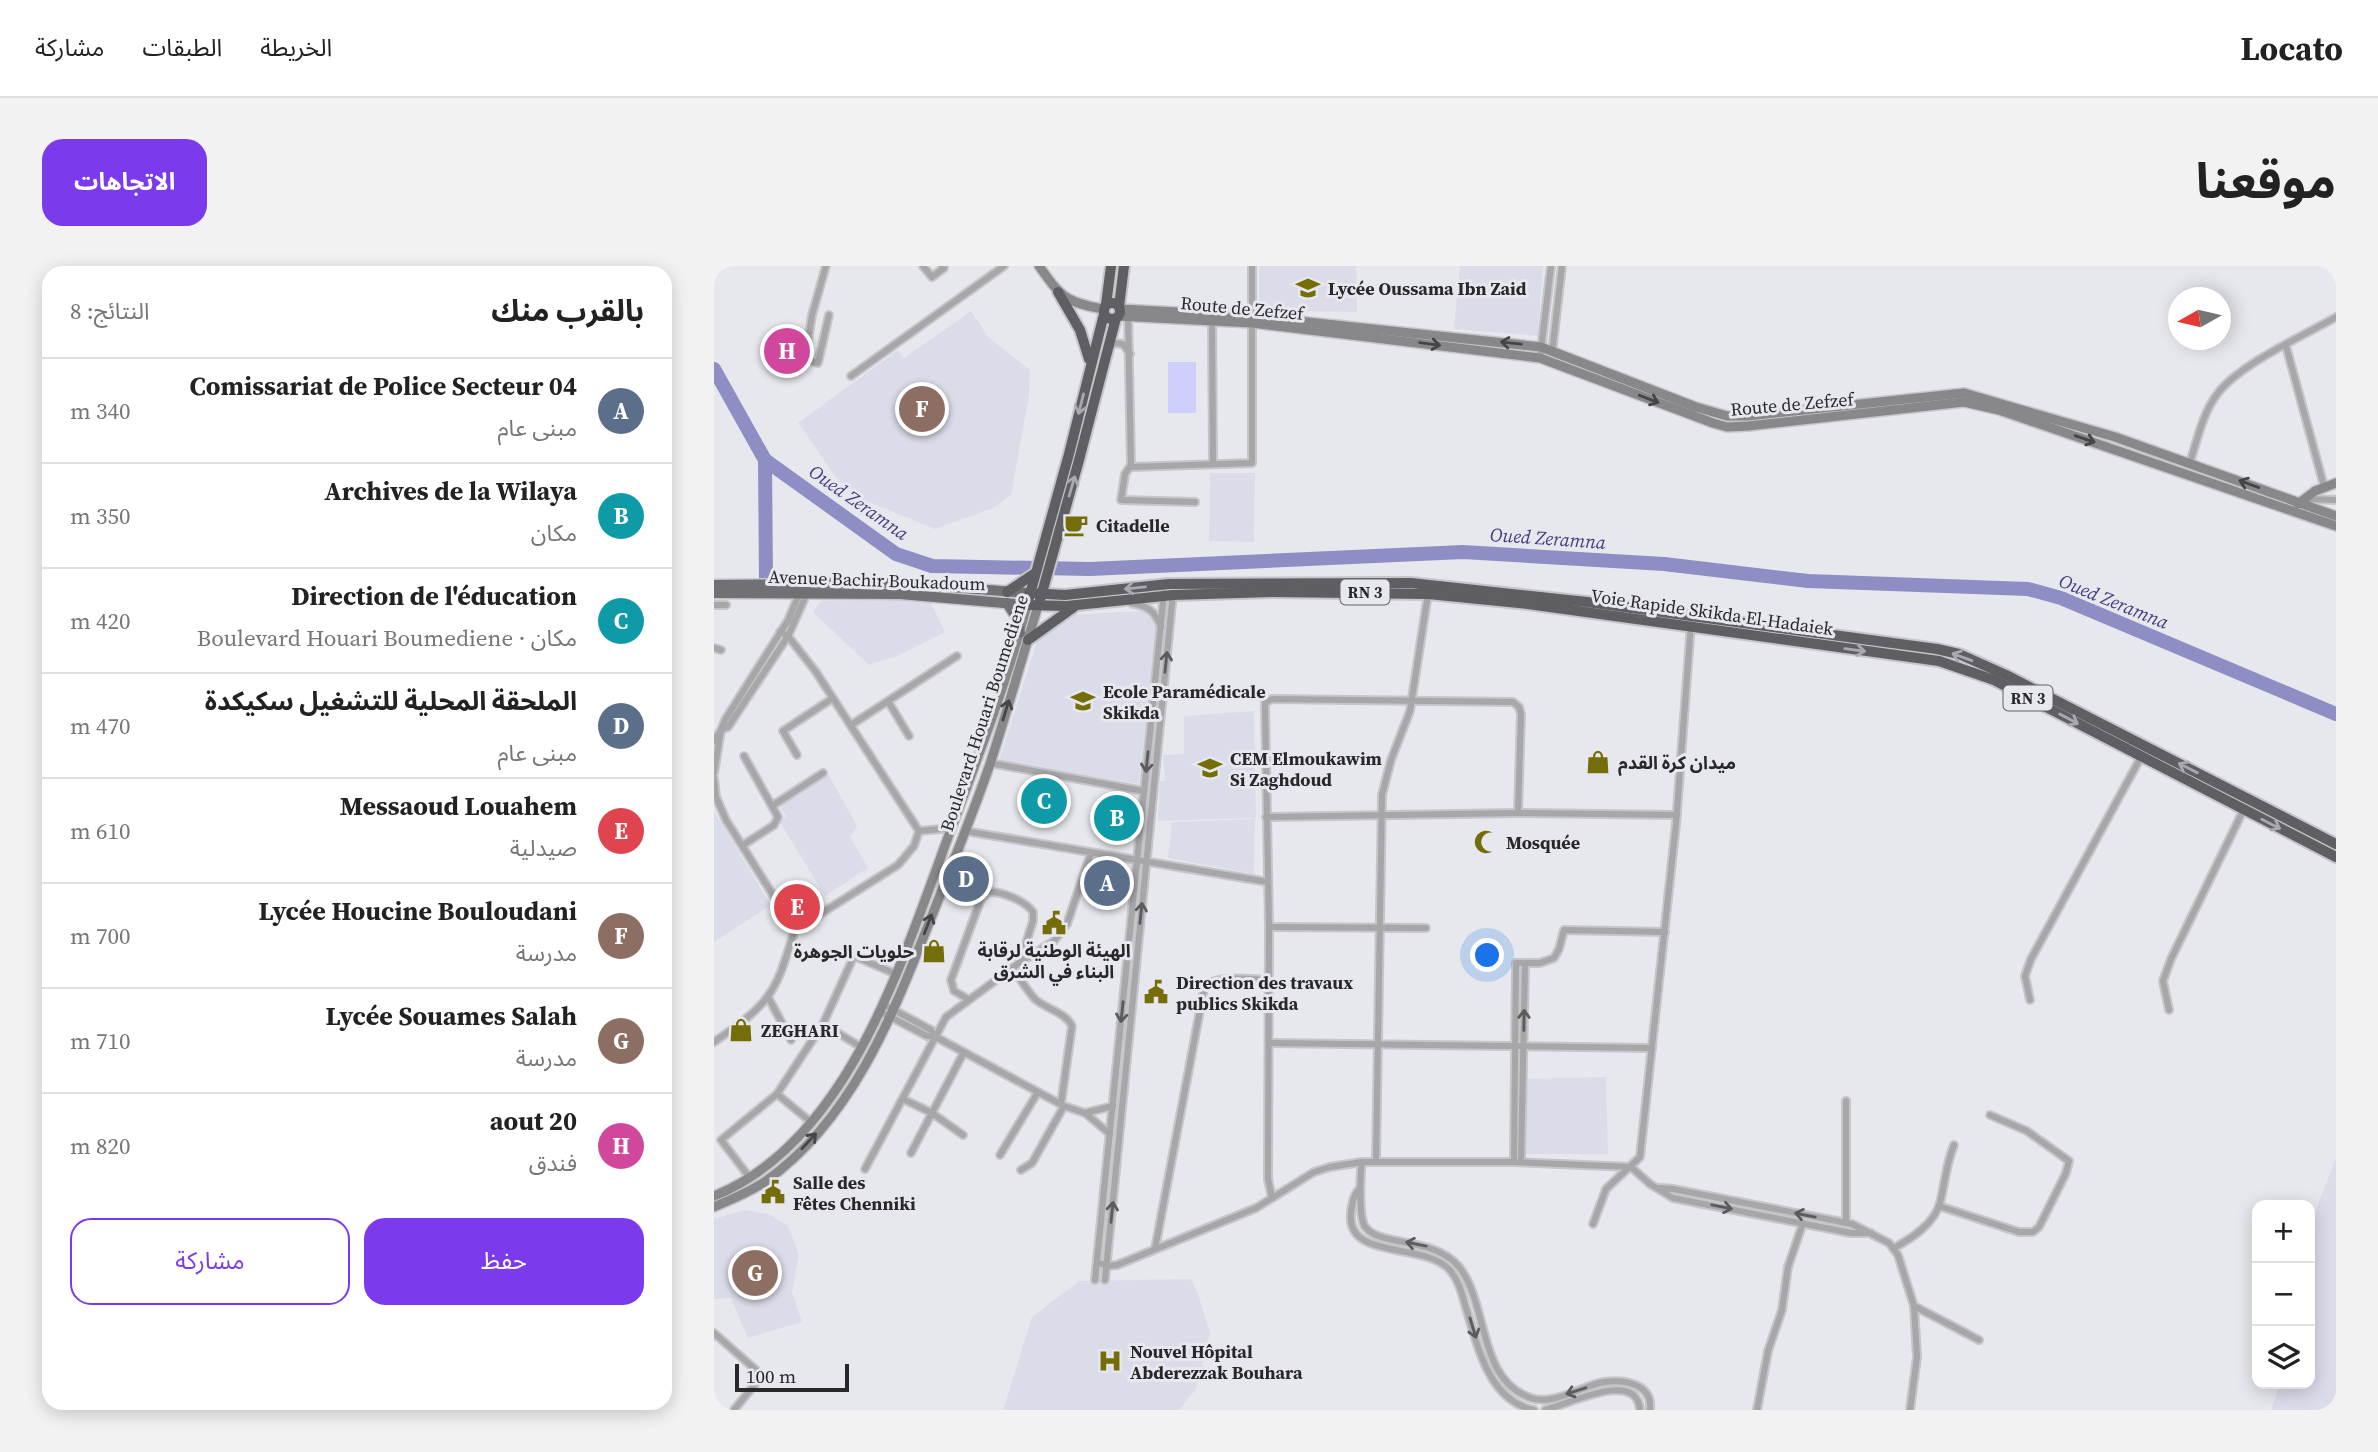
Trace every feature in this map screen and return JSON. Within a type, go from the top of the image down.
[{"type":"highway","name":"Boulevard Houari Boumediene","points":[[1034,600],[1034,574],[1069,454],[1104,309],[1111,266]]},
{"type":"highway","name":"Boulevard Houari Boumediene","points":[[1034,600],[1046,577],[1054,552],[1107,348],[1121,313],[1124,266]]},
{"type":"highway","points":[[1058,292],[1084,337],[1090,367]]},
{"type":"highway","points":[[1104,309],[1110,319],[1121,313]]},
{"type":"highway","points":[[1007,597],[1034,574]]},
{"type":"highway","points":[[1024,637],[1076,600],[1046,577]]},
{"type":"highway","name":"Voie Rapide Skikda El-Hadaiek","points":[[1076,600],[1169,590],[1411,583],[1691,621],[1939,661],[1994,680],[2336,857]]},
{"type":"highway","name":"Voie Rapide Skikda El-Hadaiek","points":[[1034,600],[1122,601],[1169,590],[1428,594],[1937,649],[1959,654],[2006,675],[2336,844]]},
{"type":"main road","points":[[1039,266],[1058,292],[1075,303],[1104,309]]},
{"type":"main road","name":"Route de Zefzef","points":[[1121,313],[1252,320],[1541,347],[1696,407],[1727,416],[1964,393],[2090,429],[2302,501],[2336,516]]},
{"type":"main road","name":"Route de Zefzef","points":[[1252,320],[1540,358],[1693,416],[1727,426],[1748,426],[1964,402],[1999,410],[2336,526]]},
{"type":"main road","points":[[2291,509],[2324,486],[2336,482]]},
{"type":"main road","name":"Avenue Bachir Boukadoum","points":[[714,593],[899,583],[1034,600]]},
{"type":"main road","name":"Avenue Bachir Boukadoum","points":[[714,585],[819,593],[1007,597]]},
{"type":"main road","points":[[1007,597],[1024,637]]},
{"type":"main road","name":"Boulevard Houari Boumediene","points":[[714,1207],[741,1196],[765,1181],[785,1165],[821,1128],[859,1075],[892,1014],[990,763],[1034,600]]},
{"type":"main road","name":"Boulevard Houari Boumediene","points":[[714,1196],[750,1178],[774,1160],[812,1123],[833,1096],[861,1046],[898,975],[1024,637]]},
{"type":"main road","points":[[952,828],[965,831]]},
{"type":"street","points":[[827,266],[812,315],[805,360],[818,363],[829,315]]},
{"type":"street","points":[[923,266],[932,277],[944,268],[942,266]]},
{"type":"street","points":[[851,376],[1004,266]]},
{"type":"street","points":[[1131,465],[1252,463],[1252,266]]},
{"type":"street","points":[[1540,358],[1551,266]]},
{"type":"street","points":[[1552,362],[1562,266]]},
{"type":"street","points":[[1121,313],[1130,354],[1131,465],[1125,474],[1121,500],[1195,502]]},
{"type":"street","points":[[1212,317],[1213,464]]},
{"type":"street","points":[[2190,463],[2206,414],[2216,394],[2233,376],[2336,317]]},
{"type":"street","points":[[1107,348],[1115,343],[1123,344],[1130,354]]},
{"type":"street","points":[[2286,346],[2324,486]]},
{"type":"street","points":[[2302,501],[2336,500]]},
{"type":"street","points":[[798,606],[794,598],[802,590]]},
{"type":"street","points":[[721,730],[727,727],[788,636],[802,590]]},
{"type":"street","points":[[1095,1280],[1161,628],[1169,590]]},
{"type":"street","points":[[1105,1280],[1146,862],[1169,590]]},
{"type":"street","points":[[714,741],[798,606],[819,593]]},
{"type":"street","points":[[1376,1161],[1380,815],[1387,772],[1412,702],[1428,594]]},
{"type":"street","points":[[1122,601],[1153,610],[1161,628]]},
{"type":"street","points":[[714,605],[726,605]]},
{"type":"street","points":[[1593,1224],[1606,1189],[1640,1157],[1677,815],[1691,621]]},
{"type":"street","points":[[787,622],[788,636]]},
{"type":"street","points":[[780,632],[788,636],[833,698],[919,831]]},
{"type":"street","points":[[851,725],[957,656]]},
{"type":"street","points":[[797,755],[783,731],[833,698]]},
{"type":"street","points":[[888,701],[909,736]]},
{"type":"street","points":[[1272,1198],[1268,1179],[1266,701],[1509,701],[1516,704],[1521,714],[1518,813]]},
{"type":"street","points":[[721,730],[714,776],[716,797],[726,820],[795,930]]},
{"type":"street","points":[[743,845],[774,825],[778,817],[744,756]]},
{"type":"street","points":[[2030,1000],[2025,976],[2031,959],[2141,757]]},
{"type":"street","points":[[990,763],[1144,791]]},
{"type":"street","points":[[772,806],[823,773]]},
{"type":"street","points":[[2169,1010],[2164,981],[2171,959],[2244,809]]},
{"type":"street","points":[[1266,817],[1518,813],[1677,815]]},
{"type":"street","points":[[919,831],[952,828]]},
{"type":"street","points":[[714,1042],[744,1021],[768,997],[778,979],[795,930],[898,865],[914,846],[919,831]]},
{"type":"street","points":[[965,831],[1268,882]]},
{"type":"street","points":[[865,1170],[946,1017],[1016,965],[1054,941],[1065,929],[1091,853]]},
{"type":"street","points":[[968,999],[954,991],[951,981],[981,899],[988,892],[998,892],[1027,905],[1033,912],[1033,921],[1016,965]]},
{"type":"street","points":[[1269,928],[1426,928]]},
{"type":"street","points":[[1518,1162],[1516,963],[1540,963],[1554,958],[1563,930],[1665,932]]},
{"type":"street","points":[[750,1178],[721,1140],[777,1094],[823,1024],[854,956],[898,975]]},
{"type":"street","points":[[1518,1162],[1525,963]]},
{"type":"street","points":[[1016,965],[1037,1000],[1067,1019],[1072,1026],[1063,1105],[1032,1163],[1021,1170]]},
{"type":"street","points":[[1155,1249],[1204,989],[1207,983],[1215,979],[1268,980]]},
{"type":"street","points":[[768,997],[791,1040]]},
{"type":"street","points":[[881,1007],[927,1036],[934,1036],[1063,1105],[1085,1113],[1110,1134]]},
{"type":"street","points":[[823,1024],[861,1046]]},
{"type":"street","points":[[1269,1043],[1652,1048]]},
{"type":"street","points":[[911,1153],[964,1052]]},
{"type":"street","points":[[1000,1155],[1038,1092]]},
{"type":"street","points":[[777,1094],[812,1123]]},
{"type":"street","points":[[903,1099],[932,1113],[963,1135]]},
{"type":"street","points":[[1846,1101],[1846,1223]]},
{"type":"street","points":[[1085,1113],[1113,1106]]},
{"type":"street","points":[[1939,1206],[2019,1232],[2033,1232],[2039,1227],[2066,1173],[2069,1161],[2027,1131],[1990,1115]]},
{"type":"street","points":[[1894,1248],[1920,1232],[1939,1206],[1947,1161],[1954,1145]]},
{"type":"street","points":[[1097,1262],[1107,1266],[1116,1265],[1247,1212],[1314,1172],[1362,1161],[1518,1162],[1631,1167],[1650,1184],[1674,1198],[1851,1233],[1871,1233]]},
{"type":"street","points":[[1362,1161],[1359,1189],[1363,1220],[1373,1234],[1435,1249],[1458,1266],[1469,1286],[1494,1363],[1515,1389],[1531,1398],[1546,1400],[1603,1382],[1625,1382],[1644,1390],[1650,1401],[1650,1410]]},
{"type":"street","points":[[1657,1188],[1673,1188],[1846,1223],[1871,1233],[1894,1248],[1914,1306],[1917,1357],[1910,1410]]},
{"type":"street","points":[[1359,1189],[1353,1198],[1350,1215],[1357,1236],[1372,1245],[1424,1255],[1446,1266],[1460,1287],[1482,1360],[1492,1378],[1514,1401],[1534,1410]]},
{"type":"street","points":[[1757,1410],[1769,1351],[1782,1310],[1788,1267],[1802,1223]]},
{"type":"street","points":[[1914,1306],[1979,1340]]},
{"type":"street","points":[[714,1334],[756,1370],[756,1383],[734,1410]]},
{"type":"street","points":[[1622,1391],[1625,1382]]},
{"type":"street","points":[[1545,1410],[1608,1390],[1622,1391],[1636,1397],[1640,1410]]},
{"type":"shaded area","name":"Lycée Oussama Ibn Zaid","points":[[1259,266],[1356,266],[1357,312],[1259,310]]},
{"type":"shaded area","points":[[1460,266],[1543,266],[1538,336],[1454,329]]},
{"type":"shaded area","points":[[971,311],[989,338],[1030,370],[1029,395],[1011,495],[991,509],[935,529],[864,500],[838,480],[798,423],[898,350],[904,358]]},
{"type":"shaded area","points":[[1168,362],[1196,362],[1196,413],[1168,413]]},
{"type":"shaded area","points":[[1210,473],[1255,473],[1254,542],[1209,541]]},
{"type":"shaded area","points":[[821,601],[930,601],[945,632],[897,656],[869,665],[813,612]]},
{"type":"shaded area","name":"Ecole Paramédicale Skikda","points":[[1145,611],[1156,627],[1139,784],[999,761],[1037,641],[1068,615]]},
{"type":"shaded area","name":"CEM Elmoukawim Si Zaghdoud","points":[[1254,711],[1256,818],[1158,821],[1160,781],[1165,781],[1163,755],[1184,754],[1184,716]]},
{"type":"shaded area","points":[[828,774],[857,826],[850,837],[868,868],[825,896],[780,822],[786,816],[779,805]]},
{"type":"shaded area","points":[[714,811],[771,905],[714,942]]},
{"type":"shaded area","points":[[1255,819],[1254,874],[1168,858],[1172,822]]},
{"type":"shaded area","points":[[1606,1077],[1608,1154],[1526,1154],[1527,1079]]},
{"type":"shaded area","points":[[2336,1158],[2336,1410],[2271,1410],[2278,1389],[2315,1389],[2315,1212]]},
{"type":"shaded area","points":[[744,1210],[769,1214],[788,1226],[799,1255],[792,1292],[802,1322],[748,1338],[731,1298],[714,1299],[714,1219]]},
{"type":"shaded area","name":"Nouvel Hôpital Abderezzak Bouhara","points":[[1191,1279],[1210,1333],[1196,1389],[1179,1410],[1003,1410],[1032,1317],[1079,1281]]},
{"type":"waterway","name":"Oued Zeramna","points":[[714,369],[765,460],[766,580]]},
{"type":"waterway","name":"Oued Zeramna","points":[[765,460],[896,554],[932,566],[1090,569],[1463,552],[1664,564],[1808,581],[2028,589],[2061,598],[2336,714]]},
{"type":"place","name":"Lycée Oussama Ibn Zaid","points":[[1308,288]]},
{"type":"place","name":"20 aout","points":[[787,351]]},
{"type":"place","name":"Lycée Houcine Bouloudani","points":[[922,409]]},
{"type":"place","name":"Citadelle","points":[[1076,525]]},
{"type":"place","name":"Ecole Paramédicale Skikda","points":[[1083,701]]},
{"type":"place","name":"ميدان كرة القدم","points":[[1598,762]]},
{"type":"place","name":"CEM Elmoukawim Si Zaghdoud","points":[[1210,768]]},
{"type":"place","name":"Direction de l'éducation","points":[[1044,801]]},
{"type":"place","name":"Archives de la Wilaya","points":[[1117,818]]},
{"type":"place","name":"Mosquée","points":[[1486,842]]},
{"type":"place","name":"الملحقة المحلية للتشغيل سكيكدة","points":[[966,879]]},
{"type":"place","name":"Comissariat de Police Secteur 04","points":[[1107,883]]},
{"type":"place","name":"Messaoud Louahem","points":[[797,907]]},
{"type":"place","name":"الهيئة الوطنية لرقابة البناء في الشرق","points":[[1054,923]]},
{"type":"place","name":"حلويات الجوهرة","points":[[934,951]]},
{"type":"place","name":"Direction des travaux publics Skikda","points":[[1156,992]]},
{"type":"place","name":"ZEGHARI","points":[[741,1030]]},
{"type":"place","name":"Salle des Fêtes Chenniki","points":[[773,1192]]},
{"type":"place","name":"Lycée Souames Salah","points":[[755,1273]]},
{"type":"place","name":"Nouvel Hôpital Abderezzak Bouhara","points":[[1110,1361]]}]
